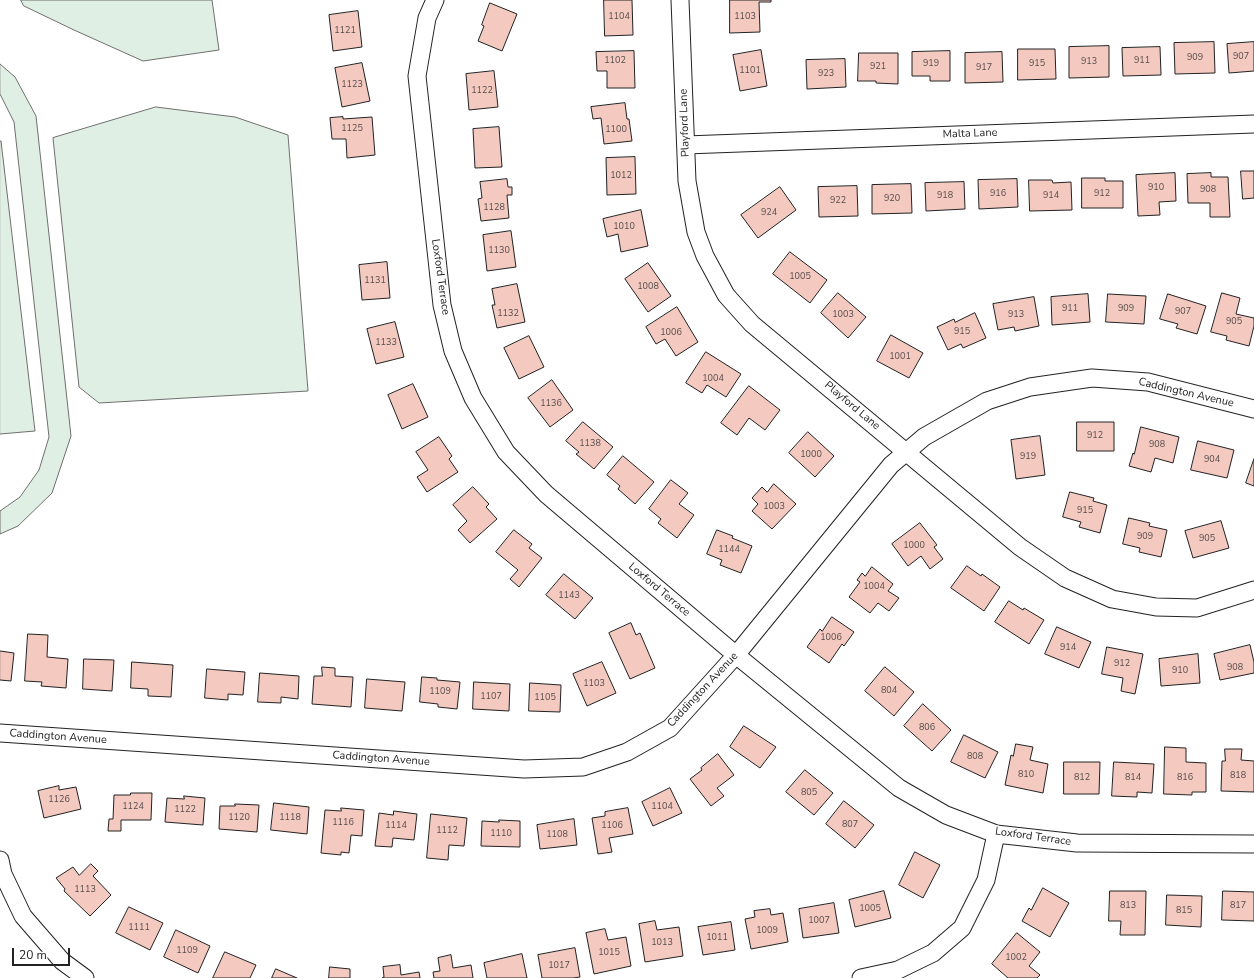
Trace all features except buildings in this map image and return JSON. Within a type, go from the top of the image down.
[{"type":"street","name":"Loxford Terrace","points":[[435,0],[427,18],[417,76],[442,305],[453,351],[473,398],[506,452],[546,494],[736,655],[899,788],[946,815],[996,834],[1077,843],[1254,844]]},
{"type":"street","name":"Playford Lane","points":[[680,0],[687,181],[696,232],[705,256],[726,295],[752,324],[1020,547],[1065,578],[1112,599],[1156,607],[1197,608],[1254,590]]},
{"type":"street","name":"Malta Lane","points":[[686,145],[1254,124]]},
{"type":"street","name":"Caddington Avenue","points":[[0,733],[524,769],[583,767],[627,752],[670,728],[736,655],[891,466],[924,437],[987,401],[1030,387],[1092,378],[1148,382],[1254,409]]},
{"type":"street","points":[[861,978],[898,970],[933,953],[962,928],[986,880],[996,834]]},
{"type":"street","points":[[0,860],[3,874],[23,916],[62,962],[85,978]]},
{"type":"green space","points":[[21,0],[212,0],[219,50],[143,61],[24,6]]},
{"type":"green space","points":[[0,64],[15,77],[36,116],[71,436],[52,493],[18,526],[0,534],[0,511],[20,497],[39,470],[49,437],[14,122],[0,94]]},
{"type":"green space","points":[[156,107],[235,117],[288,135],[308,391],[99,403],[79,387],[53,138]]},
{"type":"green space","points":[[0,141],[35,431],[0,434]]}]
